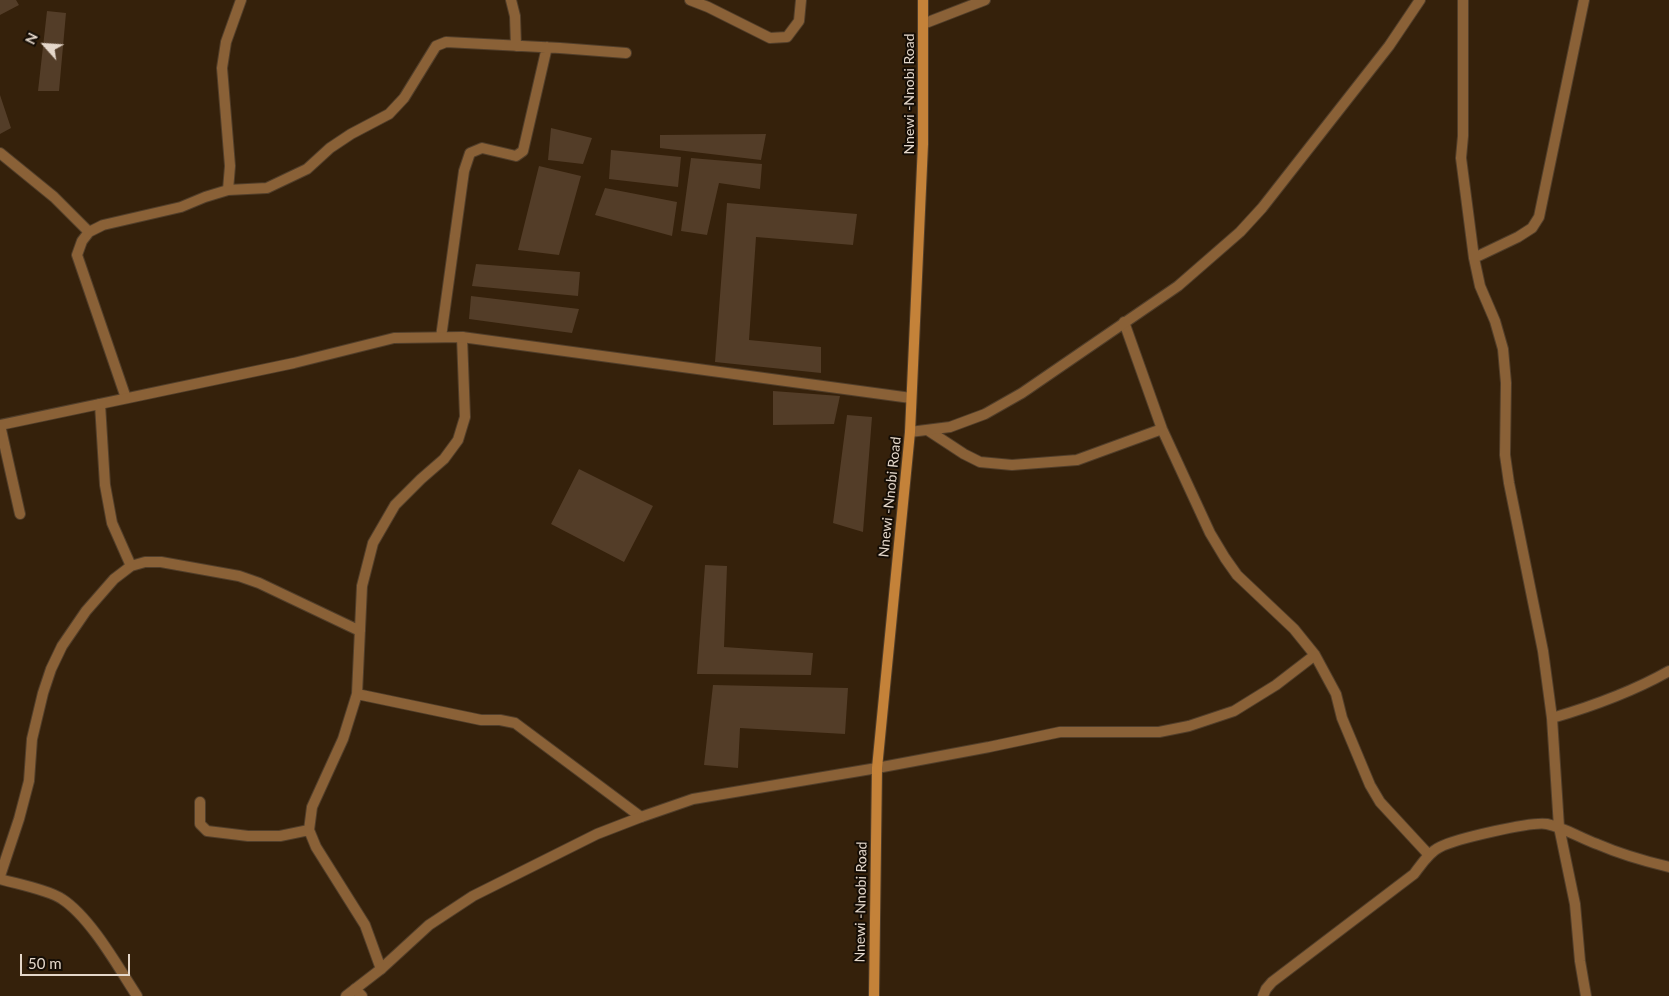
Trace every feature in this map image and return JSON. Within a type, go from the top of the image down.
[{"type":"main road","name":"Nnewi -Nnobi Road","points":[[874,996],[873,962],[878,768],[910,432],[922,154],[923,0]]},
{"type":"street","points":[[228,190],[230,166],[222,68],[226,42],[241,0]]},
{"type":"street","points":[[511,0],[515,16],[516,46]]},
{"type":"street","points":[[690,0],[770,38],[787,37],[799,21],[801,0]]},
{"type":"street","points":[[923,24],[985,0]]},
{"type":"street","points":[[910,432],[950,427],[985,414],[1022,393],[1178,286],[1240,232],[1262,208],[1389,46],[1420,0]]},
{"type":"street","points":[[1463,0],[1463,136],[1461,158],[1474,258],[1480,286],[1495,321],[1503,349],[1506,383],[1505,455],[1543,651],[1552,718],[1559,828],[1575,904],[1580,961],[1586,996]]},
{"type":"street","points":[[1474,258],[1518,237],[1532,228],[1540,216],[1584,0]]},
{"type":"street","points":[[126,398],[77,255],[82,241],[89,232],[103,225],[181,207],[205,196],[228,190],[267,188],[307,169],[330,148],[351,134],[389,114],[404,98],[436,46],[446,42],[547,47],[626,54]]},
{"type":"street","points":[[441,337],[464,171],[470,154],[482,148],[516,156],[522,151],[547,47]]},
{"type":"street","points":[[0,153],[54,197],[89,232]]},
{"type":"street","points":[[1124,322],[1162,430],[1210,533],[1224,558],[1237,575],[1294,629],[1316,655],[1336,694],[1342,718],[1370,785],[1380,802],[1429,855]]},
{"type":"street","points":[[381,969],[365,926],[316,847],[309,830],[312,807],[343,739],[357,694],[362,586],[373,544],[395,505],[421,478],[444,459],[458,440],[465,417],[462,337]]},
{"type":"street","points":[[20,514],[0,425],[294,362],[394,338],[462,337],[910,398]]},
{"type":"street","points":[[100,404],[106,485],[112,524],[130,566]]},
{"type":"street","points":[[928,431],[980,462],[1012,465],[1077,460],[1162,430]]},
{"type":"street","points":[[137,996],[100,939],[78,913],[61,898],[0,878],[29,781],[32,739],[43,692],[62,646],[86,611],[114,578],[130,566],[145,562],[161,562],[239,576],[259,583],[360,631]]},
{"type":"street","points":[[354,994],[430,925],[473,896],[597,834],[641,817],[693,799],[878,768],[1060,732],[1114,730],[1159,732],[1189,726],[1234,711],[1276,685],[1316,655]]},
{"type":"street","points":[[1552,718],[1591,706],[1640,687],[1669,672]]},
{"type":"street","points":[[357,694],[481,720],[500,720],[514,723],[641,817]]},
{"type":"street","points":[[200,802],[200,824],[207,831],[248,836],[280,836],[309,830]]},
{"type":"street","points":[[1263,996],[1272,982],[1414,874],[1429,855],[1439,847],[1488,832],[1544,824],[1559,828],[1638,860],[1669,867]]},
{"type":"building","points":[[0,0],[16,0],[19,5],[0,15]]},
{"type":"building","points":[[47,11],[66,13],[59,91],[38,91]]},
{"type":"building","points":[[0,95],[11,128],[0,134]]},
{"type":"building","points":[[551,128],[592,138],[583,164],[548,160]]},
{"type":"building","points":[[766,134],[761,160],[660,148],[660,135]]},
{"type":"building","points":[[611,150],[681,157],[678,187],[609,179]]},
{"type":"building","points":[[691,158],[762,164],[760,189],[719,183],[707,235],[681,231]]},
{"type":"building","points":[[539,166],[581,176],[559,255],[518,250]]},
{"type":"building","points":[[605,188],[677,202],[672,236],[595,215]]},
{"type":"building","points":[[727,203],[857,214],[853,245],[756,237],[749,340],[821,347],[821,373],[715,362]]},
{"type":"building","points":[[476,264],[580,272],[578,296],[472,286]]},
{"type":"building","points":[[471,296],[579,309],[572,333],[469,319]]},
{"type":"building","points":[[773,391],[840,396],[834,424],[773,425]]},
{"type":"building","points":[[847,415],[872,417],[863,532],[833,523]]},
{"type":"building","points":[[579,469],[653,506],[624,562],[551,524]]},
{"type":"building","points":[[705,565],[727,566],[724,647],[813,653],[811,675],[697,674]]},
{"type":"building","points":[[713,685],[848,688],[845,734],[740,728],[738,768],[704,765]]}]
